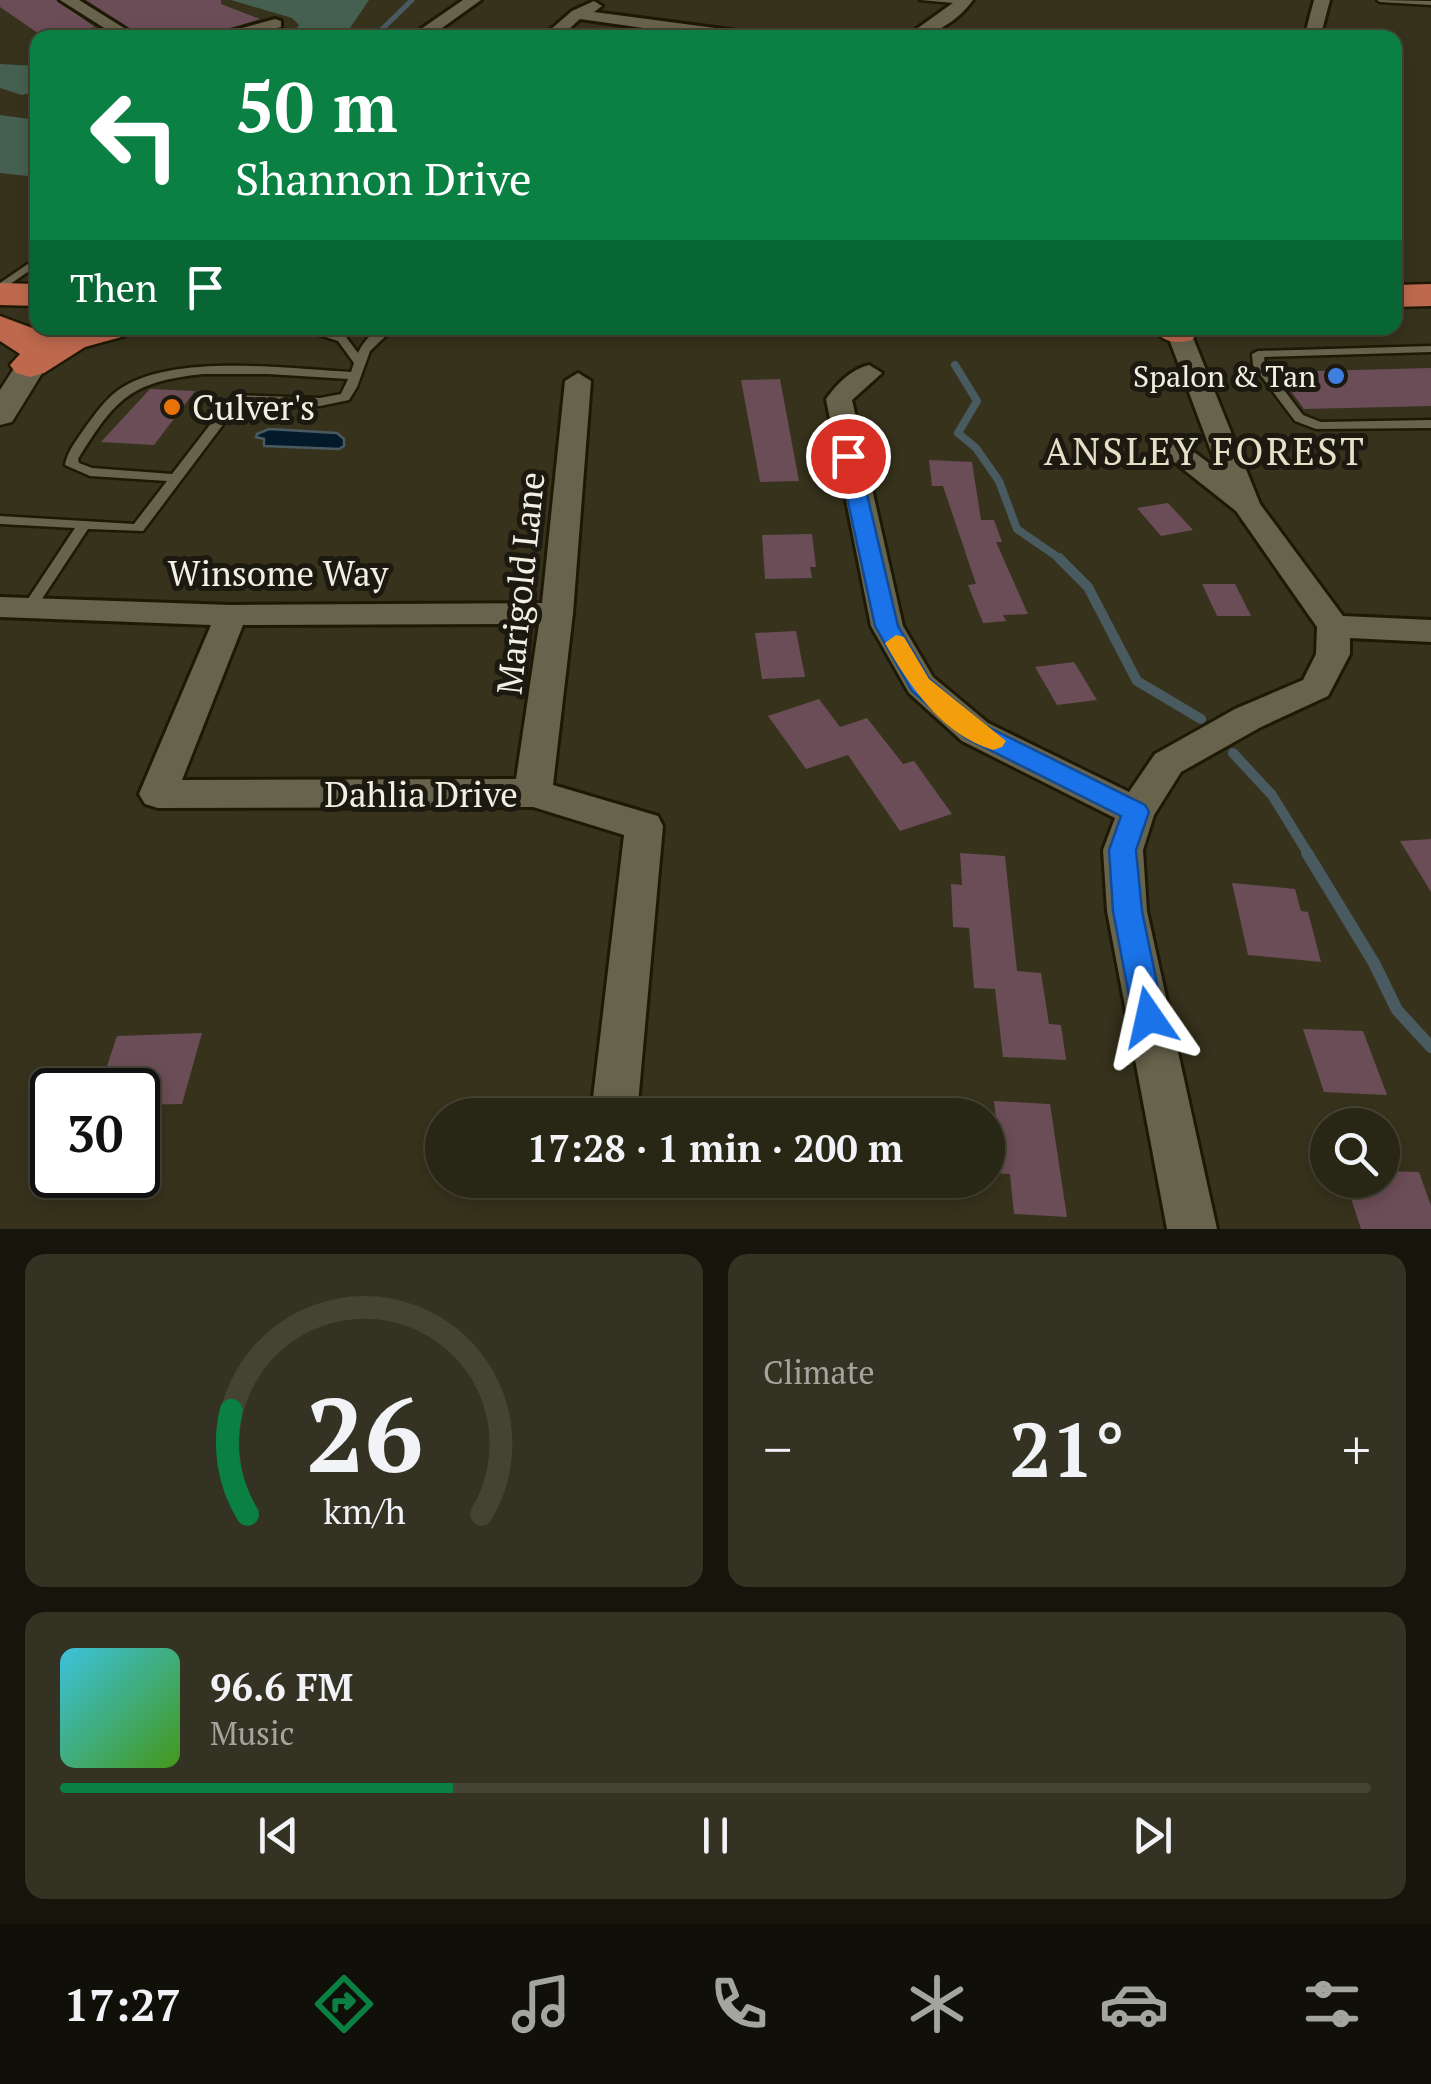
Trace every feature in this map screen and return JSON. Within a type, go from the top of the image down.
[{"type":"main road","points":[[1402,272],[1423,289]]},
{"type":"main road","points":[[0,291],[30,294]]},
{"type":"main road","points":[[0,310],[30,311]]},
{"type":"main road","points":[[0,326],[40,343],[87,335]]},
{"type":"street","points":[[68,0],[119,30]]},
{"type":"street","points":[[428,30],[473,0]]},
{"type":"street","points":[[558,30],[577,14],[609,0]]},
{"type":"street","points":[[1314,30],[1322,0]]},
{"type":"street","points":[[923,30],[965,1]]},
{"type":"street","points":[[577,14],[694,30]]},
{"type":"street","points":[[248,30],[275,24]]},
{"type":"street","points":[[1178,335],[1246,505],[1333,626],[1333,654],[1316,688],[1248,718],[1168,763],[1136,812],[1122,850],[1127,911],[1192,1229]]},
{"type":"street","points":[[0,415],[40,343]]},
{"type":"street","points":[[869,374],[850,386],[840,400],[848,456],[887,626],[920,685],[975,732],[1136,812]]},
{"type":"street","name":"Marigold Lane","points":[[534,793],[557,613],[578,381]]},
{"type":"street","points":[[1168,446],[1246,505]]},
{"type":"street","name":"Winsome Way","points":[[14,608],[231,614],[557,613]]},
{"type":"street","name":"Dahlia Drive","points":[[231,614],[158,794],[534,793],[644,826],[616,1098]]},
{"type":"street","points":[[1333,626],[1392,632],[1431,630]]},
{"type":"lane","points":[[922,0],[965,1]]},
{"type":"lane","points":[[1380,0],[1431,3]]},
{"type":"lane","points":[[0,291],[30,267]]},
{"type":"lane","points":[[332,335],[342,338],[357,360]]},
{"type":"lane","points":[[0,520],[138,528],[237,398],[334,402],[345,397],[357,360],[375,335]]},
{"type":"lane","points":[[1431,349],[1258,354],[1259,365],[1299,418],[1320,426],[1431,424]]},
{"type":"lane","points":[[173,478],[90,472],[72,465],[72,459],[122,392],[146,380],[209,370],[354,376]]},
{"type":"lane","points":[[14,608],[84,524]]},
{"type":"green space","points":[[231,0],[369,0],[349,30],[295,30],[299,25],[292,18]]},
{"type":"green space","points":[[0,64],[30,66],[30,93],[22,95],[0,88]]},
{"type":"green space","points":[[0,115],[30,119],[30,176],[0,173]]},
{"type":"water","points":[[269,429],[337,433],[344,439],[344,446],[264,446],[264,439],[256,437]]},
{"type":"building","points":[[0,0],[56,0],[95,27],[33,30],[0,7]]},
{"type":"building","points":[[86,0],[221,0],[221,4],[260,19],[226,30],[132,30]]},
{"type":"building","points":[[1431,368],[1431,406],[1304,409],[1277,372]]},
{"type":"building","points":[[780,379],[799,481],[760,482],[741,380]]},
{"type":"building","points":[[150,389],[195,391],[154,445],[101,442]]},
{"type":"building","points":[[929,460],[972,462],[981,520],[994,520],[1002,542],[996,542],[1028,614],[1003,615],[1006,621],[983,623],[968,585],[976,584],[943,486],[932,486]]},
{"type":"building","points":[[1168,503],[1193,530],[1161,536],[1137,508]]},
{"type":"building","points":[[812,534],[816,567],[810,567],[812,578],[765,579],[762,535]]},
{"type":"building","points":[[1202,584],[1235,584],[1251,616],[1217,616]]},
{"type":"building","points":[[796,631],[805,677],[762,679],[755,633]]},
{"type":"building","points":[[1074,662],[1097,700],[1057,705],[1035,667]]},
{"type":"building","points":[[819,699],[840,727],[867,718],[903,764],[914,761],[952,814],[900,831],[848,755],[806,769],[768,716]]},
{"type":"building","points":[[1431,839],[1431,892],[1400,841]]},
{"type":"building","points":[[960,853],[1005,856],[1017,971],[1041,973],[1049,1024],[1061,1025],[1066,1060],[1003,1057],[995,989],[974,988],[969,928],[953,927],[951,884],[962,885]]},
{"type":"building","points":[[1232,883],[1295,889],[1301,911],[1308,912],[1321,962],[1248,955]]},
{"type":"building","points":[[1303,1029],[1363,1031],[1387,1095],[1324,1092]]},
{"type":"building","points":[[202,1033],[182,1104],[160,1104],[160,1068],[106,1068],[117,1036]]},
{"type":"building","points":[[1005,1102],[1050,1104],[1067,1217],[1014,1214],[1010,1174],[1005,1174]]},
{"type":"building","points":[[1400,1171],[1419,1172],[1431,1206],[1431,1229],[1361,1229],[1351,1198],[1400,1198]]},
{"type":"waterway","points":[[381,30],[412,0]]},
{"type":"waterway","points":[[955,365],[977,401],[958,433],[976,448],[999,481],[1017,529],[1062,560]]},
{"type":"waterway","points":[[1059,558],[1088,587],[1137,681],[1201,719]]},
{"type":"waterway","points":[[1233,753],[1272,795],[1309,855]]},
{"type":"waterway","points":[[1307,853],[1374,963],[1397,1010],[1431,1047]]},
{"type":"slow traffic","points":[[896,643],[920,685],[975,732],[993,741]]},
{"type":"place","name":"Spalon & Tan","points":[[1336,376]]},
{"type":"place","name":"Culver's","points":[[172,407]]},
{"type":"district","name":"ANSLEY FOREST","points":[[1205,451]]},
{"type":"route","points":[[848,456],[887,626],[920,685],[975,732],[1136,812],[1122,850],[1127,911],[1149,1017]]}]
